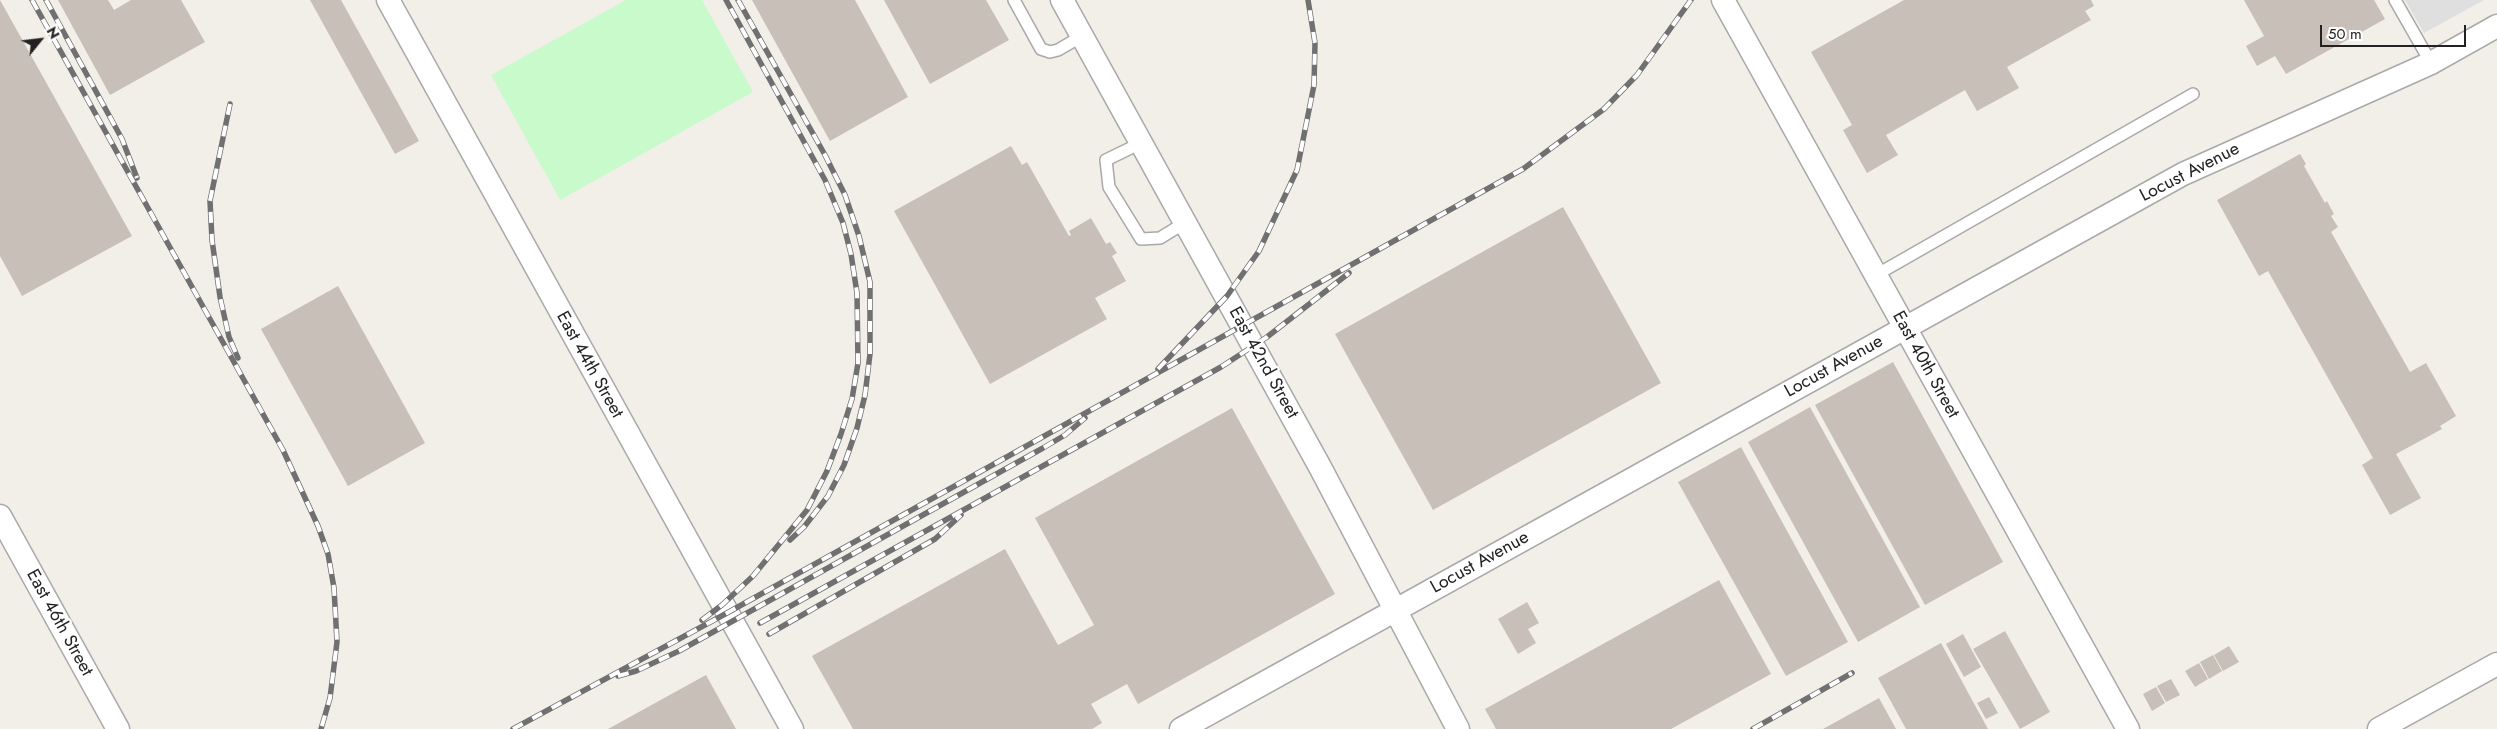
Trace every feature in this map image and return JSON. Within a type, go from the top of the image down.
[{"type":"street","name":"East 44th Street","points":[[388,0],[792,729]]},
{"type":"street","name":"East 42nd Street","points":[[1062,0],[1186,222],[1396,609],[1458,729]]},
{"type":"street","name":"East 40th Street","points":[[1723,0],[2128,729]]},
{"type":"street","name":"Locust Avenue","points":[[1181,729],[2183,174],[2431,63],[2497,26]]},
{"type":"street","name":"East 46th Street","points":[[0,516],[118,729]]},
{"type":"street","points":[[2379,729],[2497,664]]},
{"type":"lane","points":[[1014,0],[1041,49],[1050,52],[1058,50],[1082,36]]},
{"type":"lane","points":[[2394,0],[2431,63]]},
{"type":"lane","points":[[1876,276],[2192,94]]},
{"type":"lane","points":[[1141,143],[1106,160],[1109,187],[1141,239],[1160,238],[1186,222]]},
{"type":"shaded area","points":[[2405,0],[2484,0],[2424,33]]},
{"type":"green space","points":[[626,0],[702,0],[753,92],[560,200],[491,75]]},
{"type":"building","points":[[0,0],[132,236],[22,296],[0,256]]},
{"type":"building","points":[[58,0],[108,0],[114,10],[131,0],[181,0],[205,42],[110,95]]},
{"type":"building","points":[[310,0],[341,0],[419,141],[395,154]]},
{"type":"building","points":[[752,0],[855,0],[908,97],[830,141]]},
{"type":"building","points":[[884,0],[986,0],[1009,40],[930,84]]},
{"type":"building","points":[[1904,0],[2091,0],[2094,6],[2085,11],[2091,20],[2007,67],[2019,88],[1977,111],[1965,90],[1886,135],[1898,155],[1867,173],[1843,130],[1852,125],[1811,52]]},
{"type":"building","points":[[2244,0],[2374,0],[2385,19],[2286,74],[2275,56],[2257,66],[2246,46],[2264,36]]},
{"type":"building","points":[[1011,146],[1022,165],[1027,162],[1069,236],[1071,235],[1069,231],[1091,218],[1106,244],[1110,242],[1117,253],[1112,256],[1126,281],[1095,298],[1107,319],[990,384],[894,211]]},
{"type":"building","points":[[2300,154],[2306,164],[2304,166],[2325,203],[2327,201],[2334,214],[2331,216],[2338,227],[2331,232],[2410,372],[2426,363],[2456,416],[2440,426],[2442,429],[2396,454],[2421,498],[2390,515],[2362,465],[2373,458],[2268,271],[2259,276],[2217,200]]},
{"type":"building","points":[[1563,207],[1661,383],[1433,510],[1335,334]]},
{"type":"building","points":[[338,286],[425,443],[348,486],[261,329]]},
{"type":"building","points":[[1893,362],[2003,562],[1925,605],[1815,405]]},
{"type":"building","points":[[1810,407],[1920,607],[1858,642],[1748,442]]},
{"type":"building","points":[[1232,408],[1335,594],[1138,704],[1127,684],[1091,704],[1102,723],[1092,729],[853,729],[812,656],[1005,549],[1058,645],[1094,625],[1035,518]]},
{"type":"building","points":[[1741,447],[1848,642],[1786,676],[1678,482]]},
{"type":"building","points":[[1719,580],[1771,674],[1671,729],[1496,729],[1485,709]]},
{"type":"building","points":[[1527,602],[1539,623],[1528,629],[1536,643],[1518,654],[1498,619]]},
{"type":"building","points":[[2005,631],[2050,712],[2020,729],[1973,649]]},
{"type":"building","points":[[1963,634],[1981,667],[1964,677],[1946,644]]},
{"type":"building","points":[[1941,643],[1988,729],[1906,729],[1878,678]]},
{"type":"building","points":[[2229,646],[2239,662],[2223,671],[2214,655]]},
{"type":"building","points":[[2213,655],[2222,671],[2209,679],[2200,662]]},
{"type":"building","points":[[2199,663],[2208,679],[2195,687],[2185,671]]},
{"type":"building","points":[[706,675],[736,729],[608,729]]},
{"type":"building","points":[[2171,679],[2180,695],[2166,702],[2157,686]]},
{"type":"building","points":[[2156,687],[2165,703],[2152,711],[2143,694]]},
{"type":"building","points":[[1989,697],[1998,713],[1986,719],[1977,703]]},
{"type":"building","points":[[1879,698],[1896,729],[1823,729]]},
{"type":"railway","points":[[32,0],[283,450],[318,526],[328,554],[334,588],[337,642],[330,698],[321,729]]},
{"type":"railway","points":[[46,0],[122,139],[137,178]]},
{"type":"railway","points":[[702,620],[722,605],[753,576],[807,510],[827,471],[841,434],[852,399],[858,363],[857,293],[851,254],[843,223],[825,180],[726,0]]},
{"type":"railway","points":[[738,0],[825,155],[845,195],[859,236],[870,282],[870,354],[865,395],[857,428],[844,465],[828,496],[804,527],[790,540]]},
{"type":"railway","points":[[1158,369],[1227,296],[1259,251],[1297,170],[1314,85],[1315,43],[1308,0]]},
{"type":"railway","points":[[513,729],[727,613],[1523,169],[1604,109],[1637,75],[1691,0]]},
{"type":"railway","points":[[230,104],[210,201],[212,240],[220,297],[229,337],[238,358]]},
{"type":"railway","points":[[760,623],[1221,367],[1267,337],[1349,273]]},
{"type":"railway","points":[[618,676],[636,671],[679,651],[1043,448],[1065,435],[1085,418]]},
{"type":"railway","points":[[769,634],[935,539],[961,515]]},
{"type":"railway","points":[[1753,729],[1852,673]]}]
